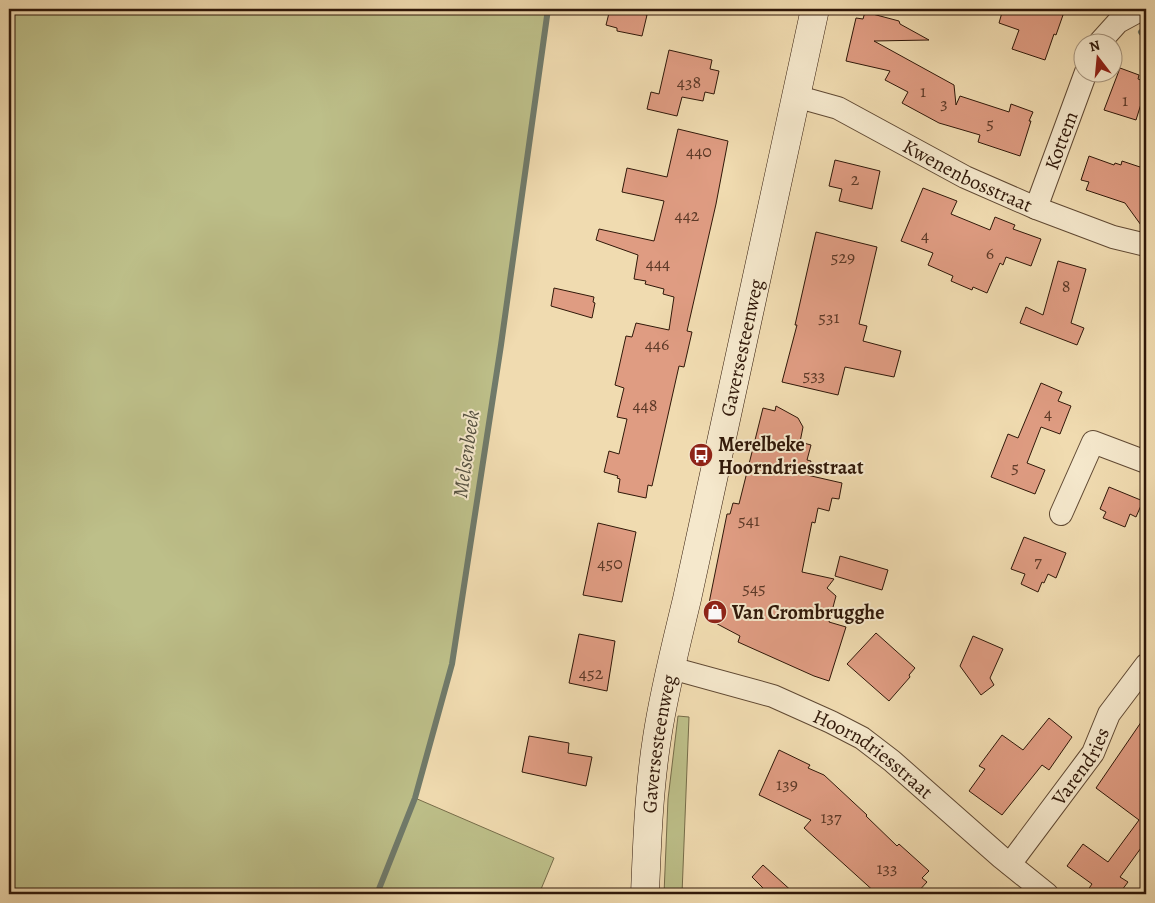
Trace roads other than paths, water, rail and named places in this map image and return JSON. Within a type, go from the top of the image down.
[{"type":"street","name":"Gaversesteenweg","points":[[646,894],[647,829],[657,738],[670,668],[687,599],[815,9]]},
{"type":"street","points":[[1109,32],[1118,22],[1142,9]]},
{"type":"street","name":"Kottem","points":[[1036,208],[1082,82]]},
{"type":"street","name":"Kwenenbosstraat","points":[[795,96],[838,108],[965,177],[1036,208],[1112,237],[1146,245]]},
{"type":"street","points":[[1061,514],[1093,442],[1146,462]]},
{"type":"street","name":"Varendries","points":[[1010,864],[1093,753],[1109,714],[1146,665]]},
{"type":"street","name":"Hoorndriesstraat","points":[[670,668],[773,696],[862,738],[892,761],[1047,894]]},
{"type":"waterway","name":"Melsenbeek","points":[[377,894],[415,798],[452,664],[501,345],[548,9]]},
{"type":"waterway","points":[[1141,32],[1146,38]]},
{"type":"place","name":"Merelbeke Hoorndriesstraat","points":[[701,455]]},
{"type":"place","name":"Van Crombrugghe","points":[[715,612]]}]
